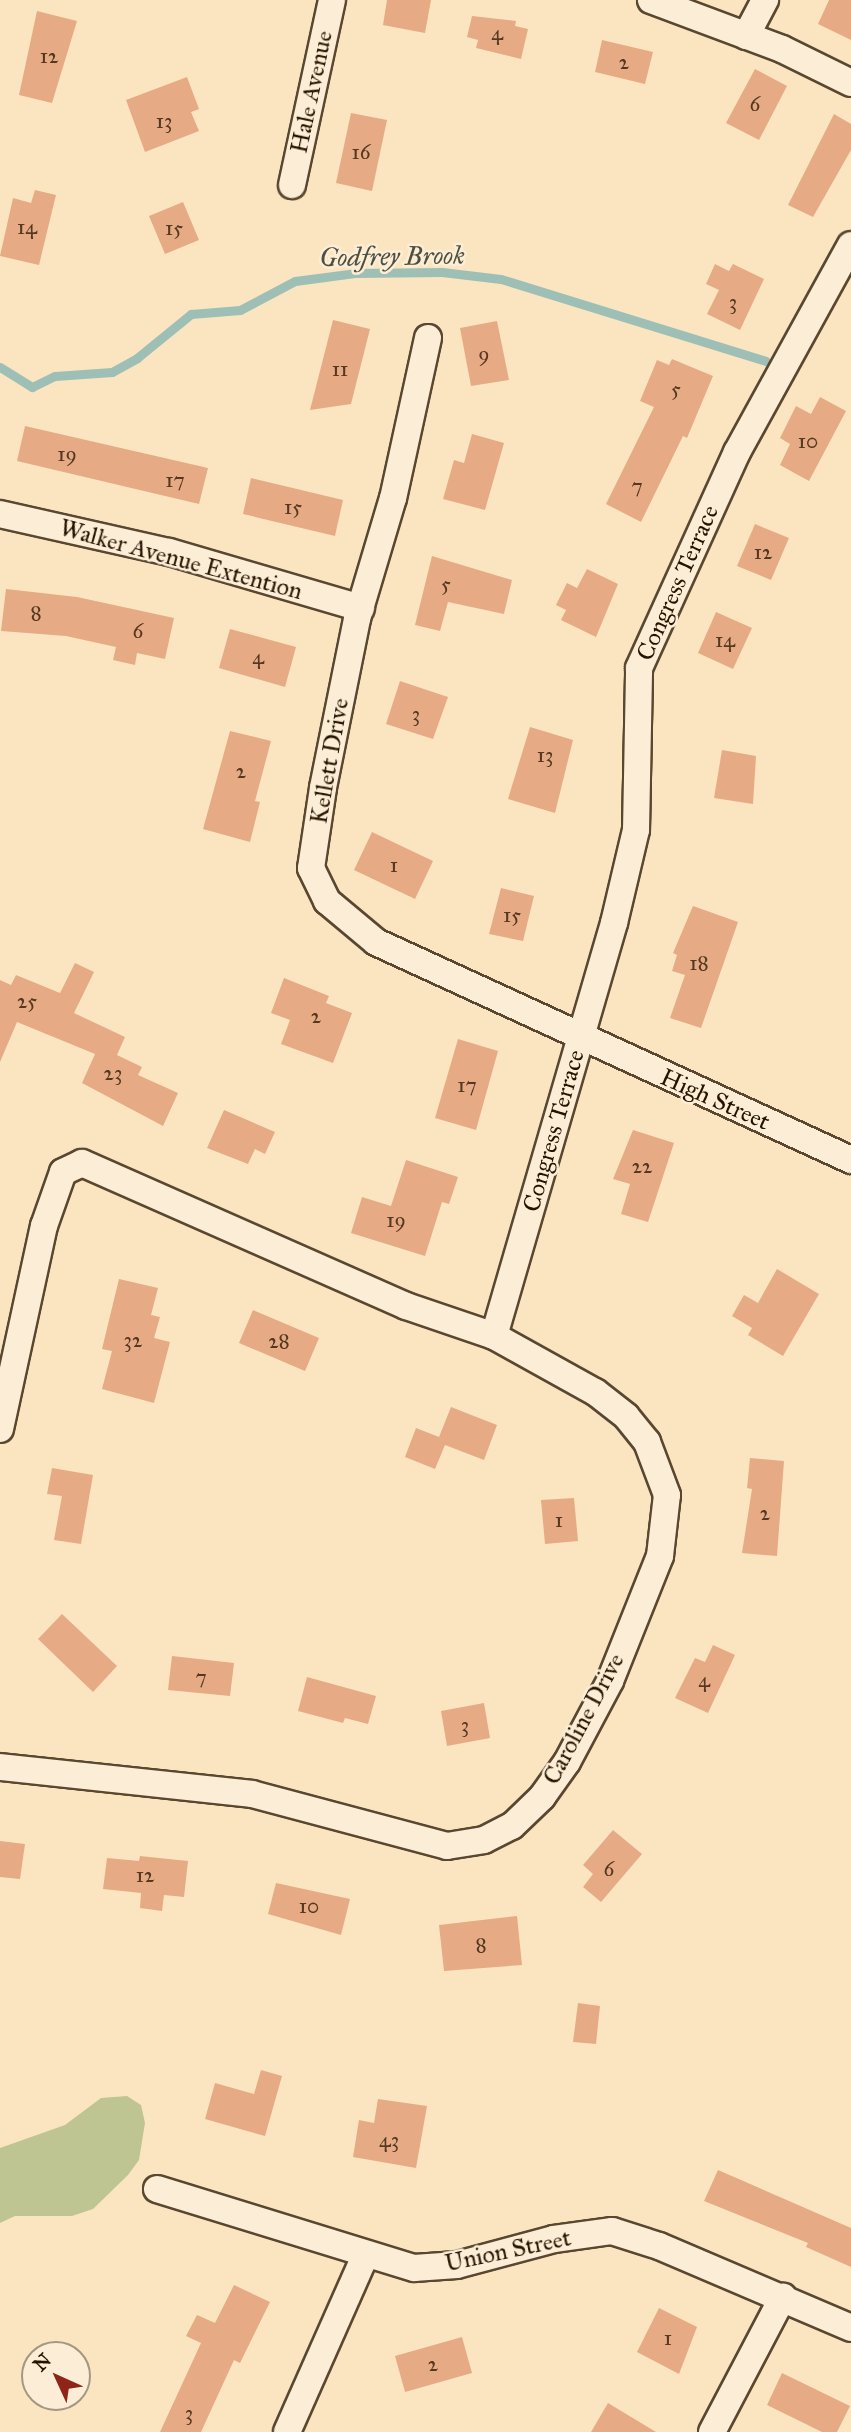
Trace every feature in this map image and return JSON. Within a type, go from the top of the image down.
[{"type":"street","name":"Hale Avenue","points":[[292,185],[332,0]]},
{"type":"street","points":[[651,0],[746,36],[851,83]]},
{"type":"street","points":[[746,36],[765,0]]},
{"type":"street","name":"Congress Terrace","points":[[494,1336],[580,1039],[636,830],[639,668],[737,452],[851,245]]},
{"type":"street","name":"Kellett Drive","points":[[428,338],[393,498],[360,608],[311,868],[327,901],[376,942],[580,1039]]},
{"type":"street","name":"Walker Avenue Extention","points":[[0,514],[170,552],[360,608]]},
{"type":"street","name":"High Street","points":[[580,1039],[851,1160]]},
{"type":"street","points":[[0,1429],[44,1226],[63,1171],[82,1163],[406,1306],[494,1336]]},
{"type":"street","name":"Caroline Drive","points":[[0,1767],[252,1794],[447,1846],[484,1840],[512,1826],[542,1797],[568,1762],[610,1681],[660,1556],[667,1495],[647,1442],[626,1416],[595,1392],[494,1336]]},
{"type":"street","name":"Union Street","points":[[157,2189],[365,2256],[414,2268],[457,2265],[554,2239],[612,2231],[783,2297],[851,2328]]},
{"type":"street","points":[[287,2432],[365,2256]]},
{"type":"street","points":[[712,2432],[783,2297]]},
{"type":"green space","points":[[127,2096],[141,2105],[145,2123],[139,2160],[128,2175],[93,2209],[72,2216],[15,2216],[0,2223],[0,2148],[65,2125],[101,2098]]},
{"type":"building","points":[[387,0],[431,0],[425,33],[383,25]]},
{"type":"building","points":[[829,0],[851,0],[851,40],[818,24]]},
{"type":"building","points":[[37,11],[77,21],[52,103],[19,95]]},
{"type":"building","points":[[472,16],[516,21],[515,26],[528,29],[521,59],[476,48],[478,40],[467,37]]},
{"type":"building","points":[[602,40],[653,52],[645,84],[595,72]]},
{"type":"building","points":[[755,69],[787,86],[759,140],[726,123]]},
{"type":"building","points":[[187,77],[199,109],[191,112],[199,131],[145,152],[126,100]]},
{"type":"building","points":[[351,113],[387,120],[372,191],[336,183]]},
{"type":"building","points":[[834,114],[851,124],[851,150],[813,217],[788,205]]},
{"type":"building","points":[[35,190],[56,195],[39,265],[0,256],[13,198],[31,203]]},
{"type":"building","points":[[183,202],[199,240],[165,254],[149,216]]},
{"type":"building","points":[[715,264],[729,271],[733,264],[764,279],[740,330],[707,314],[719,290],[706,284]]},
{"type":"building","points":[[333,320],[370,329],[351,404],[310,410]]},
{"type":"building","points":[[497,321],[509,380],[471,386],[460,328]]},
{"type":"building","points":[[672,359],[713,376],[687,438],[683,436],[641,522],[606,504],[654,407],[640,401],[657,360],[669,365]]},
{"type":"building","points":[[820,397],[846,411],[809,481],[780,465],[790,444],[780,438],[796,406],[811,414]]},
{"type":"building","points":[[25,426],[208,468],[199,504],[17,461]]},
{"type":"building","points":[[472,434],[504,443],[485,510],[443,499],[454,460],[464,463]]},
{"type":"building","points":[[251,478],[343,500],[335,536],[243,514]]},
{"type":"building","points":[[755,524],[789,538],[771,580],[737,566]]},
{"type":"building","points":[[432,556],[512,580],[504,614],[448,602],[440,631],[415,625]]},
{"type":"building","points":[[587,569],[618,584],[596,637],[561,620],[566,610],[556,605],[567,583],[577,588]]},
{"type":"building","points":[[6,589],[77,597],[174,618],[165,659],[137,653],[135,665],[113,660],[116,647],[66,636],[1,631]]},
{"type":"building","points":[[716,612],[752,628],[733,669],[698,653]]},
{"type":"building","points":[[230,629],[296,647],[285,687],[219,668]]},
{"type":"building","points":[[400,681],[448,697],[433,739],[386,724]]},
{"type":"building","points":[[530,727],[573,740],[555,813],[508,799]]},
{"type":"building","points":[[230,731],[271,741],[255,801],[260,802],[250,842],[203,829]]},
{"type":"building","points":[[722,750],[756,756],[753,804],[714,798]]},
{"type":"building","points":[[372,832],[433,861],[415,899],[354,870]]},
{"type":"building","points":[[501,888],[534,896],[523,941],[489,934]]},
{"type":"building","points":[[693,906],[738,922],[701,1028],[670,1018],[685,975],[672,971],[677,955],[673,953]]},
{"type":"building","points":[[75,963],[94,972],[74,1013],[125,1037],[117,1055],[142,1067],[138,1075],[178,1093],[163,1126],[82,1083],[95,1054],[17,1022],[0,1062],[0,980],[11,985],[16,975],[60,993]]},
{"type":"building","points":[[284,978],[329,996],[326,1003],[352,1013],[333,1063],[281,1044],[290,1020],[271,1013]]},
{"type":"building","points":[[458,1039],[498,1051],[476,1130],[435,1118]]},
{"type":"building","points":[[224,1110],[275,1132],[265,1154],[255,1149],[248,1164],[207,1148]]},
{"type":"building","points":[[633,1130],[674,1143],[648,1222],[621,1214],[630,1184],[613,1179]]},
{"type":"building","points":[[406,1160],[458,1177],[449,1204],[442,1202],[425,1256],[351,1233],[362,1197],[391,1206]]},
{"type":"building","points":[[777,1269],[819,1294],[783,1356],[748,1335],[752,1328],[732,1316],[744,1295],[758,1303]]},
{"type":"building","points":[[119,1279],[158,1288],[151,1315],[160,1317],[154,1338],[170,1342],[154,1403],[102,1389],[112,1351],[102,1349]]},
{"type":"building","points":[[253,1310],[319,1338],[305,1371],[239,1343]]},
{"type":"building","points":[[451,1407],[497,1425],[484,1460],[445,1445],[435,1469],[405,1457],[416,1428],[439,1437]]},
{"type":"building","points":[[750,1458],[784,1461],[777,1556],[742,1553],[752,1489],[747,1488]]},
{"type":"building","points":[[52,1468],[93,1475],[81,1544],[54,1540],[62,1496],[47,1494]]},
{"type":"building","points":[[574,1498],[578,1541],[545,1544],[541,1500]]},
{"type":"building","points":[[62,1614],[117,1666],[93,1692],[38,1639]]},
{"type":"building","points":[[713,1645],[735,1655],[708,1713],[675,1698],[695,1658],[705,1662]]},
{"type":"building","points":[[172,1656],[234,1663],[230,1696],[168,1690]]},
{"type":"building","points":[[307,1677],[376,1696],[368,1724],[345,1718],[343,1723],[298,1711]]},
{"type":"building","points":[[484,1703],[490,1738],[447,1746],[441,1711]]},
{"type":"building","points":[[613,1830],[642,1854],[601,1902],[583,1887],[593,1874],[583,1865]]},
{"type":"building","points":[[0,1841],[25,1844],[20,1879],[0,1877]]},
{"type":"building","points":[[140,1856],[188,1861],[184,1897],[164,1895],[162,1911],[140,1908],[141,1893],[103,1889],[107,1858],[139,1861]]},
{"type":"building","points":[[276,1883],[350,1899],[341,1935],[268,1914]]},
{"type":"building","points":[[517,1916],[522,1965],[444,1971],[439,1925]]},
{"type":"building","points":[[578,2003],[600,2006],[596,2044],[573,2042]]},
{"type":"building","points":[[261,2070],[282,2076],[265,2136],[205,2119],[215,2083],[254,2094]]},
{"type":"building","points":[[378,2099],[427,2106],[416,2168],[353,2157],[359,2120],[374,2123]]},
{"type":"building","points":[[718,2170],[851,2228],[851,2267],[806,2247],[808,2243],[704,2201]]},
{"type":"building","points":[[234,2285],[270,2302],[240,2363],[234,2360],[201,2432],[160,2432],[201,2343],[186,2336],[197,2315],[215,2323]]},
{"type":"building","points":[[659,2308],[697,2327],[679,2374],[637,2352]]},
{"type":"building","points":[[462,2337],[472,2373],[405,2392],[395,2356]]},
{"type":"building","points":[[782,2373],[850,2406],[837,2432],[822,2432],[767,2405]]},
{"type":"building","points":[[608,2403],[656,2432],[591,2432]]},
{"type":"waterway","name":"Godfrey Brook","points":[[0,367],[32,387],[55,376],[112,372],[137,358],[191,314],[240,310],[295,281],[356,273],[442,272],[501,279],[766,361]]}]
